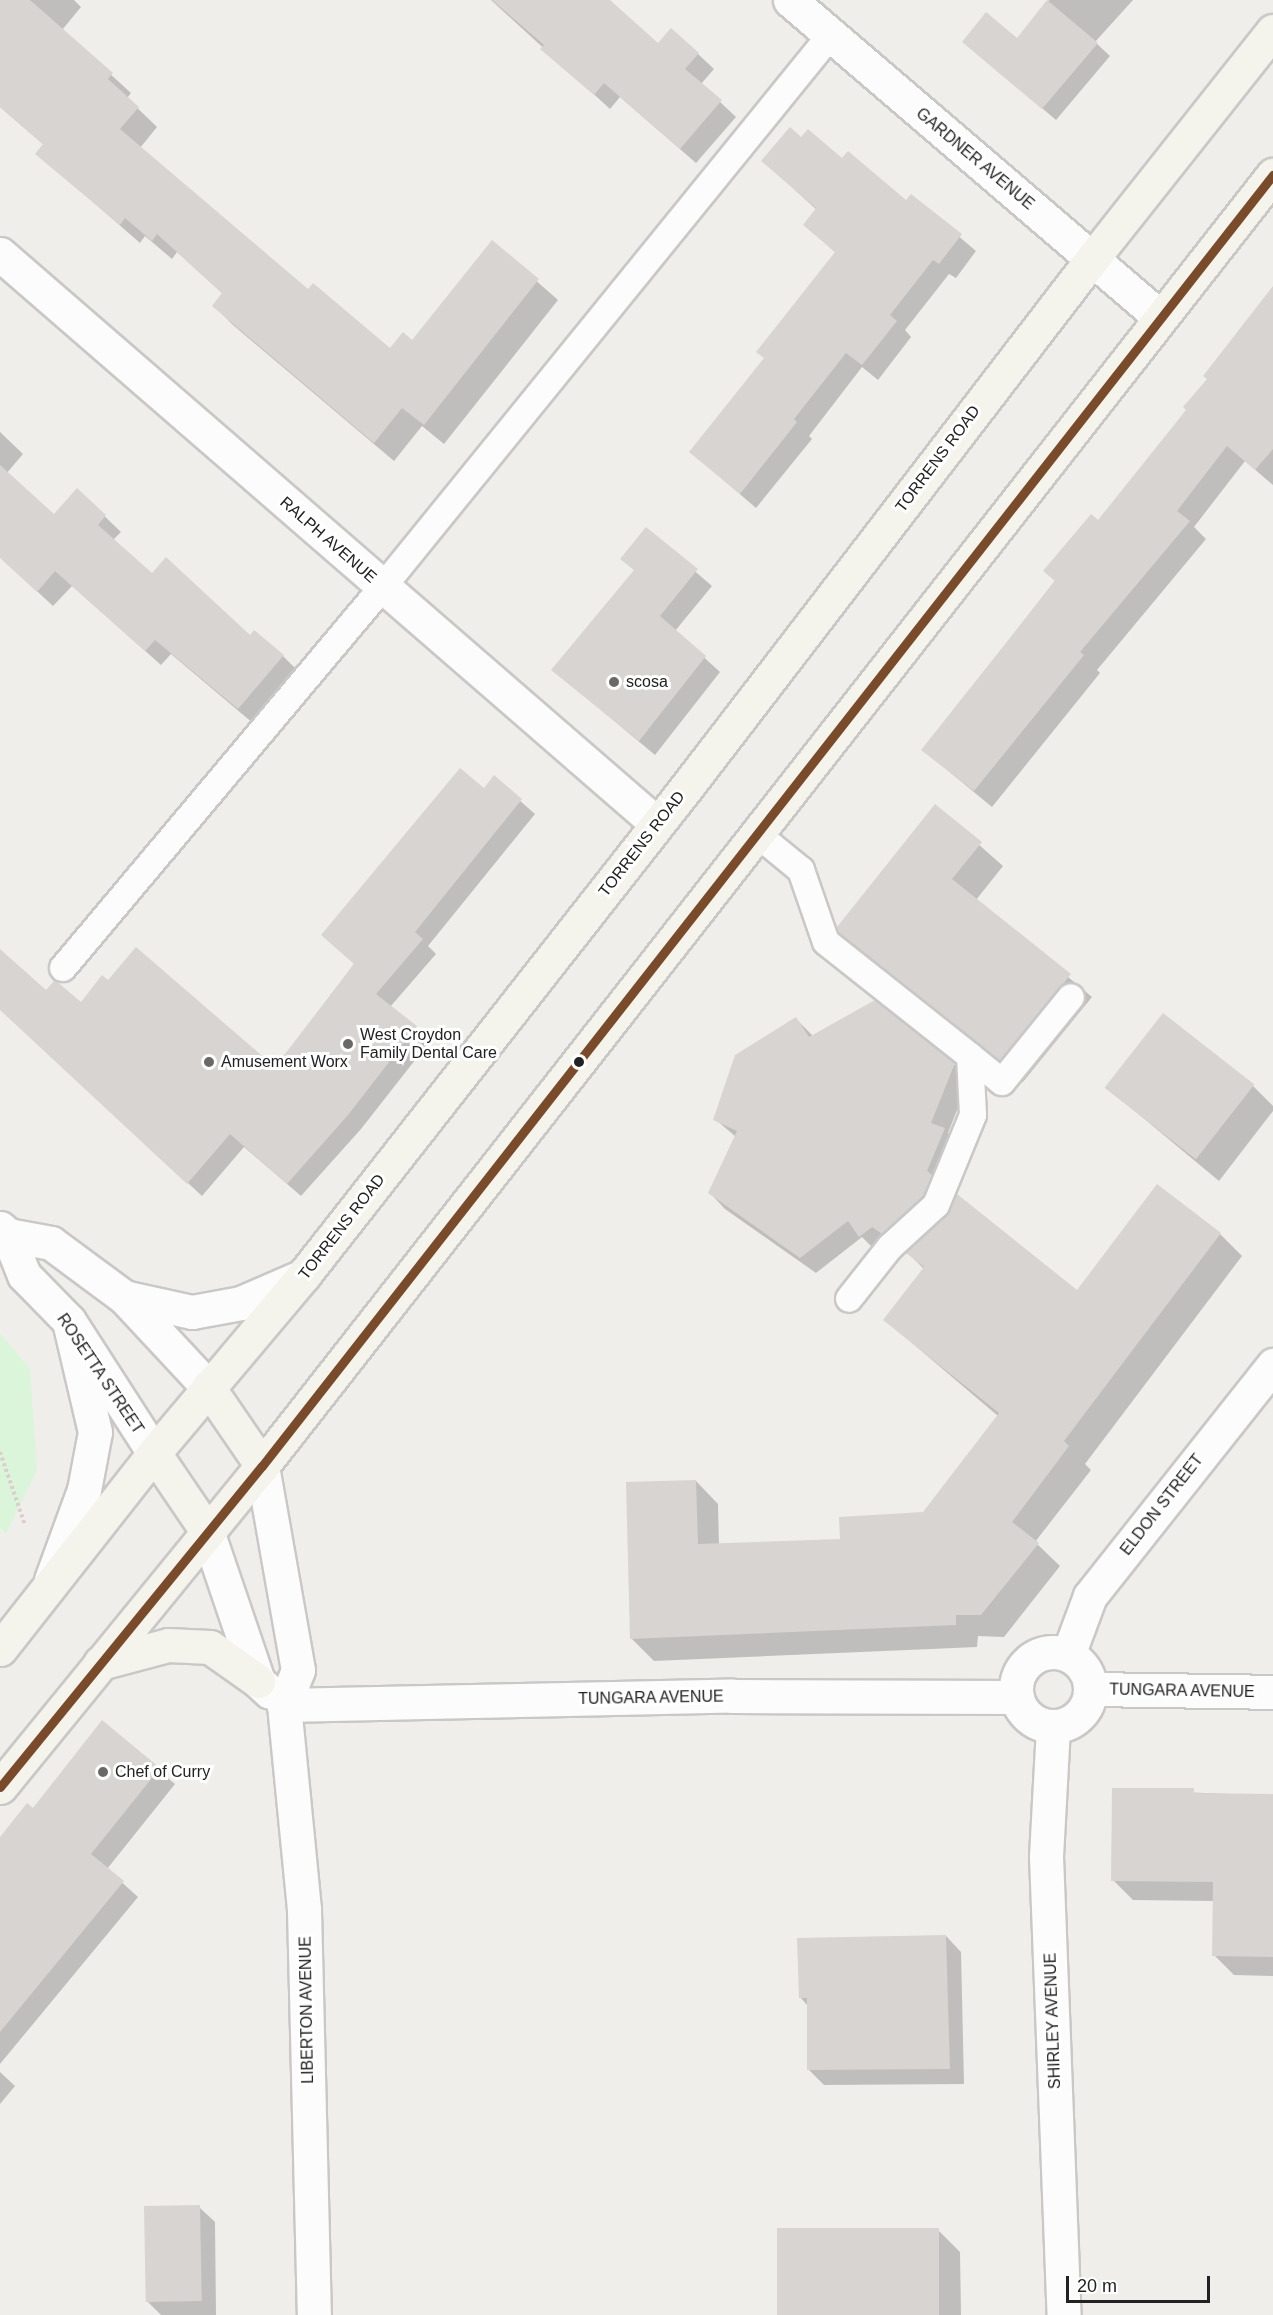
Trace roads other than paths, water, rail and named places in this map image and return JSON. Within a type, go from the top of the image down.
[{"type":"main road","name":"TORRENS ROAD","points":[[0,1649],[208,1387],[303,1276],[657,824],[1092,259],[1273,32]]},
{"type":"main road","points":[[0,1787],[262,1466],[1273,175]]},
{"type":"main road","points":[[208,1387],[262,1466]]},
{"type":"main road","points":[[154,1454],[207,1531]]},
{"type":"main road","points":[[100,1663],[168,1645],[210,1647],[258,1681]]},
{"type":"street","name":"GARDNER AVENUE","points":[[790,0],[1160,317]]},
{"type":"street","name":"RALPH AVENUE","points":[[0,254],[382,588],[657,824]]},
{"type":"street","name":"ROSETTA STREET","points":[[4,1232],[51,1243],[124,1297],[208,1387]]},
{"type":"street","name":"ROSETTA STREET","points":[[4,1232],[24,1275],[69,1321],[154,1454]]},
{"type":"street","points":[[124,1297],[192,1312],[241,1303],[303,1276]]},
{"type":"street","points":[[48,1589],[84,1490],[95,1432],[69,1321]]},
{"type":"street","name":"ELDON STREET","points":[[1068,1654],[1089,1596],[1273,1365]]},
{"type":"street","name":"LIBERTON AVENUE","points":[[262,1466],[297,1670],[284,1705],[304,1910],[314,2315]]},
{"type":"street","points":[[207,1531],[258,1681],[284,1705]]},
{"type":"street","points":[[1045,1652],[1068,1654],[1085,1668],[1090,1689],[1083,1712],[1064,1725],[1053,1727],[1030,1719],[1017,1697],[1018,1674],[1025,1665],[1045,1652]]},
{"type":"street","name":"TUNGARA AVENUE","points":[[1090,1689],[1273,1692]]},
{"type":"street","name":"TUNGARA AVENUE","points":[[284,1705],[732,1696],[1017,1697]]},
{"type":"street","name":"SHIRLEY AVENUE","points":[[1053,1727],[1046,1856],[1064,2315]]},
{"type":"lane","points":[[63,968],[382,588],[831,36]]},
{"type":"lane","points":[[757,834],[801,870],[826,942],[1002,1082],[1071,997]]},
{"type":"lane","points":[[849,1299],[890,1247],[936,1205],[973,1115],[970,1056]]},
{"type":"place","name":"scosa","points":[[614,682]]},
{"type":"place","name":"West Croydon Family Dental Care","points":[[348,1044]]},
{"type":"place","name":"Amusement Worx","points":[[209,1062]]},
{"type":"place","name":"Chef of Curry","points":[[103,1772]]}]
